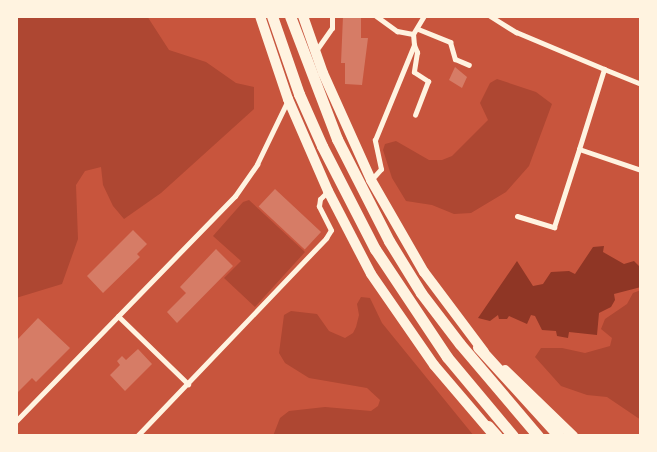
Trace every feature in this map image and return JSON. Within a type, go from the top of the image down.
[{"type":"highway","points":[[260,16],[288,99],[328,192],[371,274],[434,365],[493,433]]},
{"type":"highway","points":[[272,16],[299,94],[322,146],[375,249],[447,357],[513,436]]},
{"type":"highway","points":[[290,16],[336,139],[389,241],[421,293],[460,344],[538,436]]},
{"type":"highway","points":[[303,16],[315,52],[372,180],[424,272],[478,347],[559,436]]},
{"type":"highway","points":[[478,347],[573,436]]},
{"type":"street","points":[[315,52],[332,28],[332,16]]},
{"type":"street","points":[[376,16],[397,31],[413,34]]},
{"type":"street","points":[[413,34],[418,29],[424,16]]},
{"type":"street","points":[[490,16],[516,32],[641,84]]},
{"type":"street","points":[[418,29],[450,42],[455,59],[469,65]]},
{"type":"street","points":[[413,34],[417,52],[414,72],[428,81],[415,115]]},
{"type":"street","points":[[372,180],[381,169],[375,140],[414,44]]},
{"type":"street","points":[[516,216],[554,227],[604,69]]},
{"type":"street","points":[[16,422],[235,196],[257,164],[288,99]]},
{"type":"street","points":[[579,149],[641,170]]},
{"type":"street","points":[[137,436],[326,238],[331,230],[319,206],[320,199],[328,192]]},
{"type":"street","points":[[118,316],[188,384]]},
{"type":"shaded area","points":[[16,16],[147,16],[169,50],[206,62],[236,83],[254,87],[254,109],[161,193],[124,219],[113,206],[103,185],[101,167],[85,171],[76,185],[78,239],[62,284],[16,298]]},
{"type":"shaded area","points":[[497,79],[536,92],[552,104],[529,166],[506,192],[471,213],[454,214],[432,205],[406,201],[392,178],[383,150],[385,144],[396,141],[429,160],[442,160],[452,156],[488,120],[480,103],[490,83]]},
{"type":"shaded area","points":[[249,200],[305,252],[255,307],[224,278],[241,261],[213,236],[243,202]]},
{"type":"shaded area","points":[[604,246],[603,252],[624,264],[634,261],[641,268],[641,287],[614,294],[615,300],[611,307],[599,313],[597,335],[569,332],[568,338],[557,336],[556,331],[542,330],[535,316],[531,315],[527,324],[509,316],[507,319],[499,319],[498,315],[490,321],[478,318],[517,261],[533,286],[543,284],[551,272],[569,271],[575,274],[593,247]]},
{"type":"shaded area","points":[[641,290],[641,420],[607,397],[587,395],[561,386],[535,357],[541,348],[562,348],[585,353],[610,346],[612,338],[601,329],[605,319],[627,304],[633,293]]},
{"type":"shaded area","points":[[361,297],[370,298],[382,323],[474,436],[273,436],[280,418],[289,411],[325,407],[371,411],[378,406],[380,400],[367,388],[309,378],[285,363],[279,353],[284,315],[291,311],[317,314],[329,331],[345,338],[353,333],[356,327],[359,315],[357,304]]},
{"type":"building","points":[[343,16],[361,16],[361,38],[368,38],[362,85],[345,84],[345,63],[341,63]]},
{"type":"building","points":[[455,67],[467,77],[462,88],[449,80]]},
{"type":"building","points":[[275,189],[321,232],[305,250],[259,207]]},
{"type":"building","points":[[133,230],[147,244],[137,254],[140,257],[103,293],[87,276]]},
{"type":"building","points":[[216,249],[233,266],[177,323],[167,312],[186,293],[180,287]]},
{"type":"building","points":[[38,318],[70,348],[36,382],[32,378],[16,394],[16,341]]},
{"type":"building","points":[[138,349],[152,364],[125,391],[110,375],[120,365],[117,361],[122,356],[126,360]]}]
